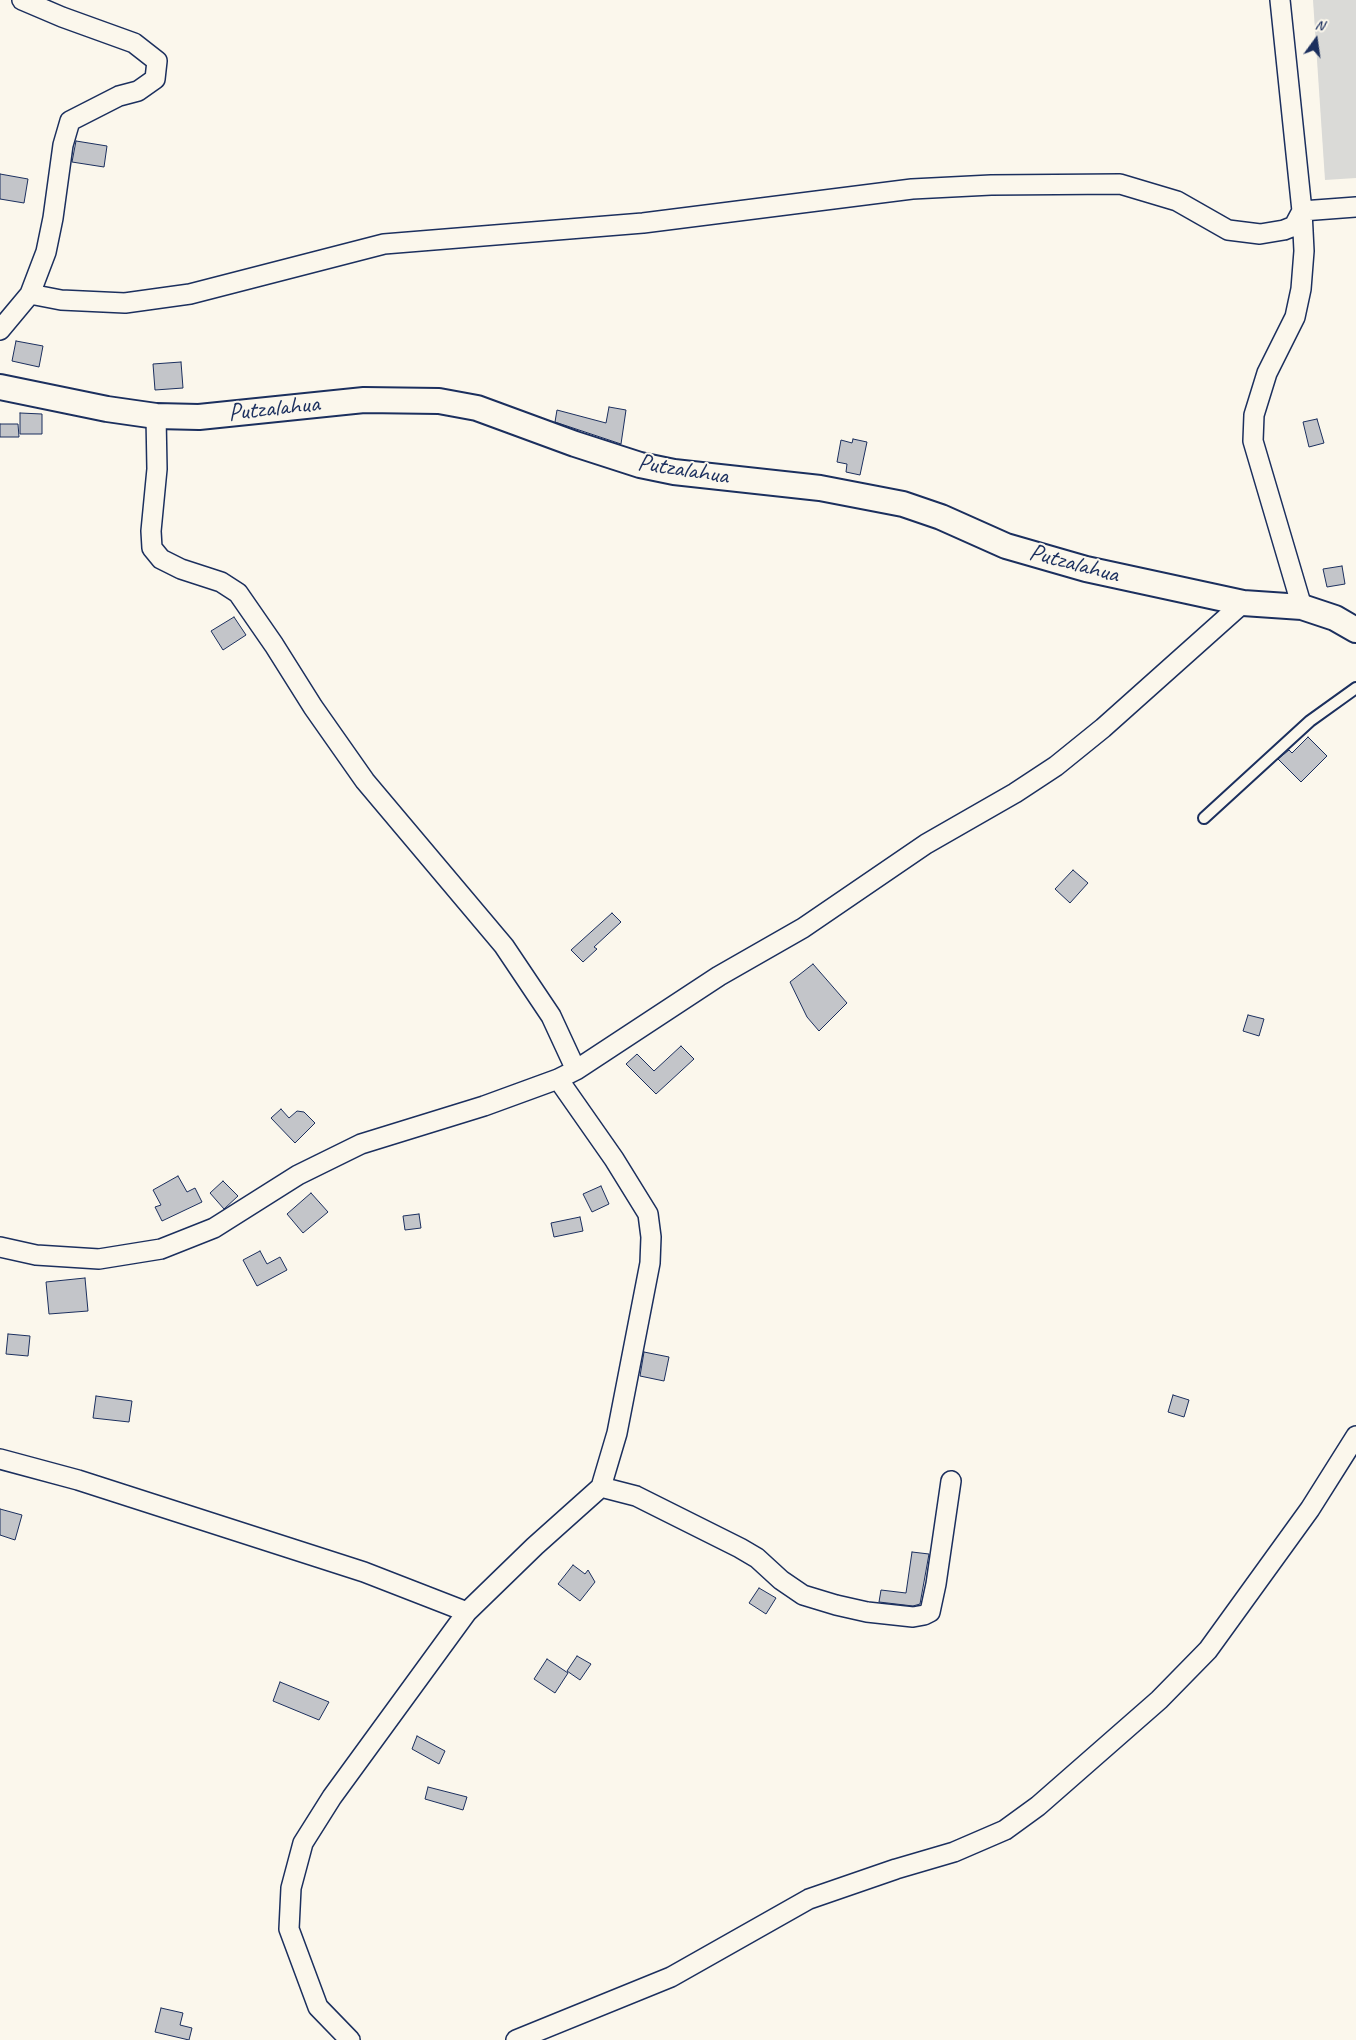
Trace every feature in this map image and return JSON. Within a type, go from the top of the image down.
[{"type":"street","points":[[0,330],[30,294],[46,252],[53,218],[63,145],[70,121],[119,96],[138,91],[155,79],[156,61],[134,43],[62,18],[22,0]]},
{"type":"street","points":[[1280,0],[1302,211],[1304,252],[1295,317],[1267,373],[1254,415],[1252,441],[1302,607]]},
{"type":"street","points":[[30,294],[61,300],[125,303],[190,294],[384,244],[643,223],[912,189],[991,185],[1120,184],[1178,201],[1228,230],[1260,234],[1284,230],[1294,226],[1302,211]]},
{"type":"street","points":[[1302,211],[1356,208]]},
{"type":"street","name":"Putzalahua","points":[[0,387],[106,409],[156,416],[199,416],[364,400],[448,403],[477,408],[575,444],[640,465],[674,472],[820,488],[903,504],[941,517],[1006,546],[1086,569],[1244,602],[1302,607],[1335,618],[1356,630]]},
{"type":"street","points":[[156,416],[157,469],[151,531],[152,548],[161,559],[181,569],[221,582],[238,593],[274,644],[313,707],[365,781],[504,946],[551,1016],[576,1070]]},
{"type":"street","points":[[0,1248],[36,1255],[99,1259],[161,1249],[214,1228],[298,1175],[361,1144],[484,1106],[558,1079],[576,1070],[719,976],[803,928],[926,844],[1015,793],[1056,766],[1103,728],[1244,602]]},
{"type":"street","points":[[350,2040],[318,2007],[289,1929],[291,1888],[304,1843],[332,1796],[467,1612],[535,1546],[601,1487],[617,1433],[650,1263],[651,1237],[648,1214],[609,1152],[558,1079]]},
{"type":"street","points":[[516,2040],[671,1977],[809,1900],[896,1869],[954,1852],[1005,1830],[1038,1806],[1159,1700],[1208,1650],[1310,1510],[1356,1436]]},
{"type":"street","points":[[0,1459],[78,1480],[364,1572],[467,1612]]},
{"type":"street","points":[[601,1487],[636,1496],[740,1548],[757,1558],[803,1595],[867,1612],[913,1617],[930,1612],[951,1482]]},
{"type":"lane","points":[[1204,818],[1292,736],[1356,688]]},
{"type":"shaded area","points":[[1313,0],[1356,0],[1356,178],[1325,180]]},
{"type":"building","points":[[76,141],[107,146],[104,167],[72,162]]},
{"type":"building","points":[[0,174],[28,179],[24,203],[0,199]]},
{"type":"building","points":[[16,341],[43,346],[39,367],[12,361]]},
{"type":"building","points":[[181,362],[183,388],[155,390],[153,364]]},
{"type":"building","points":[[609,407],[626,410],[621,444],[555,422],[557,410],[606,423]]},
{"type":"building","points":[[20,413],[42,414],[42,434],[20,434]]},
{"type":"building","points":[[1317,419],[1324,443],[1309,447],[1303,422]]},
{"type":"building","points":[[0,424],[18,424],[19,437],[0,437]]},
{"type":"building","points":[[853,439],[867,442],[860,475],[846,472],[847,464],[837,462],[841,440],[852,443]]},
{"type":"building","points":[[1342,566],[1345,584],[1327,587],[1323,569]]},
{"type":"building","points":[[234,617],[246,635],[223,650],[211,631]]},
{"type":"building","points":[[1308,737],[1327,756],[1301,782],[1278,759],[1289,750],[1292,753]]},
{"type":"building","points":[[1073,870],[1088,883],[1070,903],[1055,889]]},
{"type":"building","points":[[612,913],[621,922],[594,947],[597,949],[583,962],[571,950]]},
{"type":"building","points":[[813,964],[847,1003],[819,1031],[807,1017],[790,982]]},
{"type":"building","points":[[1248,1015],[1264,1019],[1259,1036],[1243,1031]]},
{"type":"building","points":[[681,1046],[694,1059],[656,1094],[626,1064],[637,1054],[654,1071]]},
{"type":"building","points":[[281,1109],[289,1118],[297,1111],[304,1112],[315,1123],[295,1143],[271,1118]]},
{"type":"building","points":[[178,1176],[187,1192],[195,1188],[202,1202],[162,1221],[155,1207],[161,1205],[153,1190]]},
{"type":"building","points":[[223,1181],[238,1196],[224,1209],[210,1193]]},
{"type":"building","points":[[601,1186],[609,1204],[592,1212],[583,1194]]},
{"type":"building","points":[[311,1193],[328,1212],[303,1233],[287,1214]]},
{"type":"building","points":[[419,1214],[421,1228],[405,1230],[403,1216]]},
{"type":"building","points":[[580,1217],[583,1231],[554,1237],[551,1223]]},
{"type":"building","points":[[260,1251],[267,1264],[280,1257],[287,1270],[257,1286],[243,1260]]},
{"type":"building","points":[[85,1278],[88,1311],[49,1314],[46,1282]]},
{"type":"building","points":[[8,1334],[30,1336],[28,1356],[6,1354]]},
{"type":"building","points":[[644,1352],[669,1357],[664,1381],[640,1376]]},
{"type":"building","points":[[1173,1395],[1189,1400],[1184,1417],[1168,1412]]},
{"type":"building","points":[[96,1396],[132,1401],[129,1422],[93,1418]]},
{"type":"building","points":[[0,1509],[22,1515],[15,1540],[0,1535]]},
{"type":"building","points":[[912,1552],[929,1554],[920,1604],[913,1606],[879,1602],[881,1590],[906,1593]]},
{"type":"building","points":[[573,1565],[585,1574],[588,1570],[595,1582],[580,1601],[558,1584]]},
{"type":"building","points":[[759,1588],[776,1598],[766,1614],[749,1603]]},
{"type":"building","points":[[577,1656],[591,1664],[580,1680],[567,1671]]},
{"type":"building","points":[[547,1659],[568,1673],[555,1693],[534,1679]]},
{"type":"building","points":[[280,1682],[329,1702],[319,1720],[273,1701]]},
{"type":"building","points":[[417,1736],[445,1751],[439,1764],[412,1749]]},
{"type":"building","points":[[428,1787],[467,1797],[463,1810],[425,1799]]},
{"type":"building","points":[[161,2008],[183,2013],[180,2025],[192,2028],[189,2040],[155,2032]]}]
